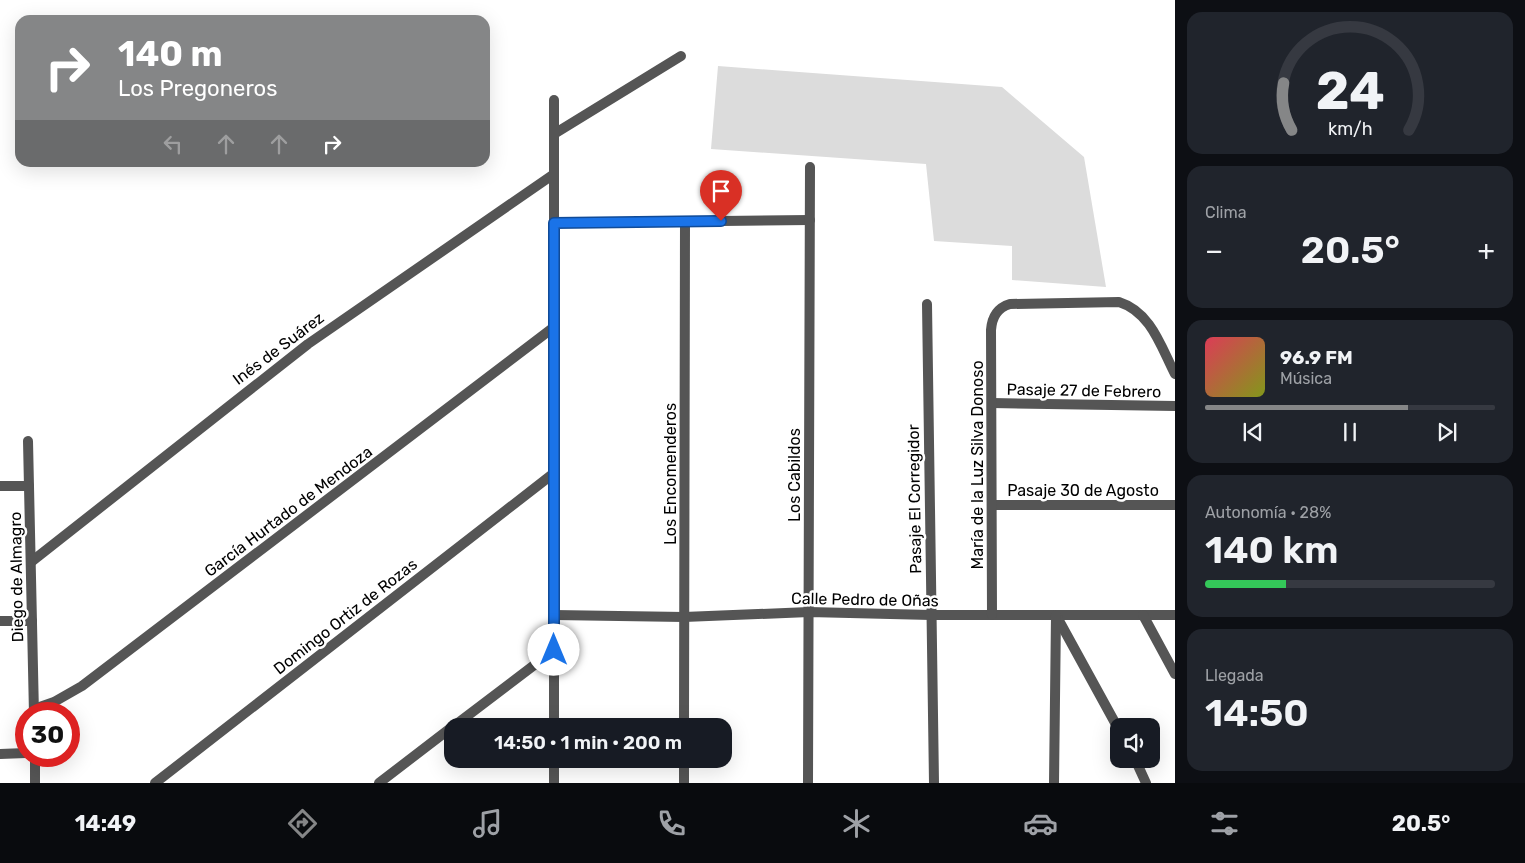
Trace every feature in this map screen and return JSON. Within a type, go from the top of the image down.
[{"type":"street","points":[[554,134],[681,56]]},
{"type":"street","points":[[554,100],[554,718]]},
{"type":"street","name":"Los Cabildos","points":[[808,783],[810,167]]},
{"type":"street","name":"Inés de Suárez","points":[[31,562],[308,344],[554,174]]},
{"type":"street","points":[[554,223],[810,220]]},
{"type":"street","name":"Los Encomenderos","points":[[684,718],[685,222]]},
{"type":"street","name":"María de la Luz Silva Donoso","points":[[992,614],[991,330],[995,315],[999,309],[1010,304],[1118,302],[1136,309],[1151,328],[1175,374]]},
{"type":"street","name":"Pasaje El Corregidor","points":[[927,304],[934,783]]},
{"type":"street","name":"García Hurtado de Mendoza","points":[[54,702],[82,686],[554,327]]},
{"type":"street","name":"Pasaje 27 de Febrero","points":[[992,403],[1175,406]]},
{"type":"street","name":"Diego de Almagro","points":[[28,441],[34,702]]},
{"type":"street","name":"Domingo Ortiz de Rozas","points":[[155,783],[554,472]]},
{"type":"street","points":[[0,486],[29,486]]},
{"type":"street","name":"Pasaje 30 de Agosto","points":[[992,506],[1175,505]]},
{"type":"street","name":"Calle Pedro de Oñas","points":[[554,615],[684,617],[809,612],[931,615],[1175,615]]},
{"type":"street","points":[[1056,615],[1112,718]]},
{"type":"street","points":[[1054,783],[1056,615]]},
{"type":"street","points":[[1143,615],[1175,674]]},
{"type":"street","points":[[0,621],[32,621]]},
{"type":"street","points":[[465,718],[554,650]]},
{"type":"street","points":[[379,783],[444,734]]},
{"type":"street","points":[[0,754],[15,753]]},
{"type":"street","points":[[35,767],[35,783]]},
{"type":"street","points":[[554,768],[554,783]]},
{"type":"street","points":[[684,768],[684,783]]},
{"type":"street","points":[[1139,768],[1146,783]]},
{"type":"shaded area","points":[[718,66],[1002,87],[1084,157],[1106,287],[1012,280],[1012,246],[934,241],[926,164],[711,149]]},
{"type":"route","points":[[554,650],[554,223],[721,221]]}]
